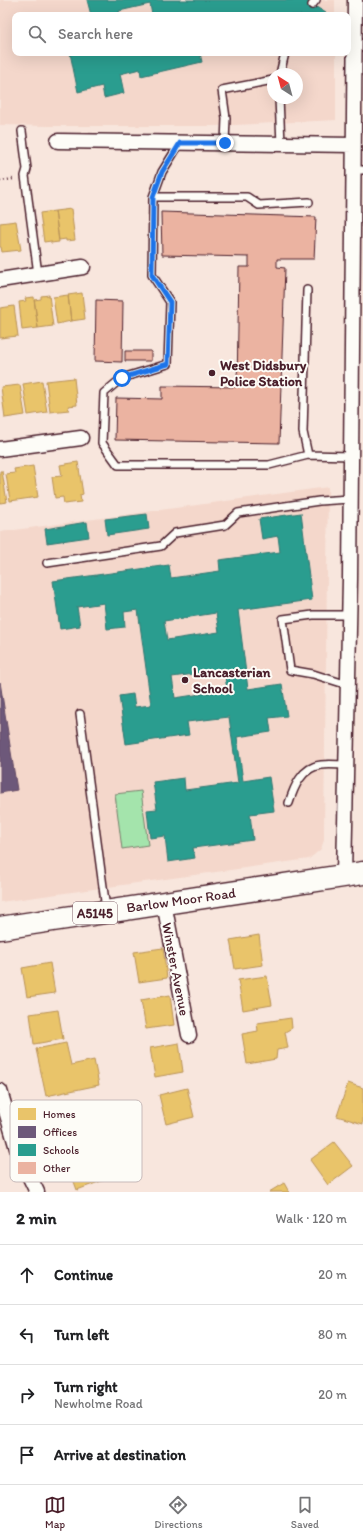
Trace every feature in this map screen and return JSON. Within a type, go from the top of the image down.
[{"type":"main road","name":"Barlow Moor Road","points":[[0,928],[353,875]]},
{"type":"street","points":[[353,875],[346,765],[350,456],[358,170],[353,145],[359,34],[355,0]]},
{"type":"street","points":[[58,141],[353,145]]},
{"type":"street","points":[[0,280],[83,267]]},
{"type":"street","points":[[0,449],[81,438]]},
{"type":"street","name":"Winster Avenue","points":[[164,903],[189,1035]]},
{"type":"street","points":[[0,1091],[10,1125]]},
{"type":"street","points":[[32,1182],[37,1192]]},
{"type":"lane","points":[[281,68],[284,56]]},
{"type":"lane","points":[[225,143],[226,118],[222,90],[267,81]]},
{"type":"lane","points":[[280,104],[281,144]]},
{"type":"lane","points":[[22,131],[27,169],[25,176],[38,274]]},
{"type":"lane","points":[[180,143],[162,172],[153,197],[152,275],[170,302],[168,364],[122,378],[104,393],[102,443],[118,465],[269,465],[308,455],[350,456]]},
{"type":"lane","points":[[153,197],[247,197],[259,204],[309,202]]},
{"type":"lane","points":[[306,290],[303,432],[308,455]]},
{"type":"lane","points":[[47,563],[161,546],[175,533],[225,525],[238,513],[319,501],[350,499]]},
{"type":"lane","points":[[348,685],[313,674],[290,670],[283,619],[313,615],[349,615]]},
{"type":"lane","points":[[80,714],[107,912]]},
{"type":"lane","points":[[289,804],[292,793],[301,777],[313,767],[321,765],[346,765]]},
{"type":"shaded area","points":[[0,0],[335,0],[335,12],[12,12],[12,56],[336,56],[336,120],[214,126],[0,125]]},
{"type":"shaded area","name":"Lancasterian School","points":[[328,487],[324,840],[321,849],[309,859],[0,902],[0,532]]},
{"type":"green space","points":[[141,791],[148,845],[122,849],[115,794]]},
{"type":"building: Homes","points":[[71,209],[75,240],[59,240],[55,211]]},
{"type":"building: Homes","points":[[55,211],[59,242],[44,242],[40,213]]},
{"type":"building: Homes","points":[[16,221],[21,250],[2,252],[0,247],[0,223]]},
{"type":"building: Homes","points":[[82,293],[85,319],[71,321],[68,295]]},
{"type":"building: Homes","points":[[49,295],[53,326],[38,328],[34,300],[41,299],[41,296]]},
{"type":"building: Homes","points":[[68,295],[71,321],[57,324],[53,297]]},
{"type":"building: Homes","points":[[34,297],[38,328],[22,330],[19,302],[26,301],[25,298]]},
{"type":"building: Homes","points":[[14,306],[18,336],[0,338],[0,308]]},
{"type":"building: Homes","points":[[74,378],[77,405],[68,406],[69,410],[50,412],[46,381]]},
{"type":"building: Homes","points":[[42,381],[47,412],[28,415],[23,384]]},
{"type":"building: Homes","points":[[20,385],[25,415],[5,418],[1,387]]},
{"type":"building: Homes","points":[[78,462],[83,494],[80,495],[81,502],[64,504],[63,497],[55,498],[52,477],[62,476],[60,465]]},
{"type":"building: Homes","points":[[33,466],[38,497],[10,501],[6,474],[15,473],[14,469]]},
{"type":"building: Homes","points":[[0,471],[2,471],[7,502],[0,503]]},
{"type":"building: Homes","points":[[259,935],[263,965],[235,969],[230,940]]},
{"type":"building: Homes","points":[[163,948],[167,978],[139,982],[134,952]]},
{"type":"building: Homes","points":[[50,963],[55,993],[27,997],[22,968]]},
{"type":"building: Homes","points":[[267,976],[272,1005],[243,1010],[238,980]]},
{"type":"building: Homes","points":[[170,995],[174,1025],[146,1029],[141,1000]]},
{"type":"building: Homes","points":[[58,1010],[63,1039],[34,1044],[30,1014]]},
{"type":"building: Homes","points":[[291,1018],[292,1028],[285,1032],[288,1048],[277,1050],[276,1059],[247,1064],[242,1034],[258,1031],[257,1023]]},
{"type":"building: Homes","points":[[66,1043],[71,1065],[94,1060],[99,1085],[46,1096],[36,1049]]},
{"type":"building: Homes","points":[[179,1043],[183,1072],[155,1077],[150,1048]]},
{"type":"building: Homes","points":[[348,1083],[363,1088],[363,1124],[337,1116]]},
{"type":"building: Homes","points":[[187,1088],[194,1117],[166,1124],[159,1095]]},
{"type":"building: Homes","points":[[334,1142],[353,1166],[328,1185],[310,1160]]},
{"type":"building: Homes","points":[[74,1182],[99,1182],[77,1190]]},
{"type":"building: Homes","points":[[284,1183],[289,1192],[269,1192]]},
{"type":"building: Offices","points":[[0,682],[17,790],[0,793]]},
{"type":"building: Schools","points":[[87,0],[305,0],[324,12],[151,12],[150,4],[119,12],[90,12]]},
{"type":"building: Schools","points":[[71,56],[201,56],[202,62],[141,76],[140,69],[120,74],[124,93],[104,98],[102,86],[78,92]]},
{"type":"building: Schools","points":[[301,513],[312,600],[238,610],[248,689],[282,684],[287,716],[269,718],[271,732],[237,737],[243,781],[269,777],[274,811],[250,814],[253,840],[193,848],[195,858],[168,862],[165,836],[150,838],[147,810],[157,809],[153,782],[184,778],[185,790],[238,783],[229,717],[187,722],[189,735],[126,744],[119,696],[133,694],[135,707],[151,705],[138,610],[124,612],[125,627],[107,629],[104,603],[77,607],[80,626],[60,629],[53,581],[169,565],[171,578],[220,571],[219,560],[280,552],[278,536],[262,539],[259,519]],"holes":[[[216,613],[219,632],[167,640],[164,621]],[[224,670],[227,690],[175,698],[172,677]]]},
{"type":"building: Schools","points":[[147,514],[149,529],[107,535],[105,519]]},
{"type":"building: Schools","points":[[87,522],[89,537],[47,543],[45,529]]},
{"type":"building: Other","points":[[161,212],[316,217],[314,259],[277,259],[277,267],[285,268],[279,443],[115,440],[116,398],[162,399],[162,386],[237,387],[239,267],[249,267],[249,257],[162,255]]},
{"type":"building: Other","points":[[96,300],[123,301],[122,362],[95,361]]},
{"type":"building: Other","points":[[125,351],[151,351],[151,361],[125,361]]},
{"type":"place","name":"West Didsbury Police Station","points":[[212,373]]},
{"type":"place","name":"Lancasterian School","points":[[185,680]]},
{"type":"route","points":[[122,378],[168,364],[170,302],[152,275],[153,197],[162,172],[180,143],[225,143]]}]
